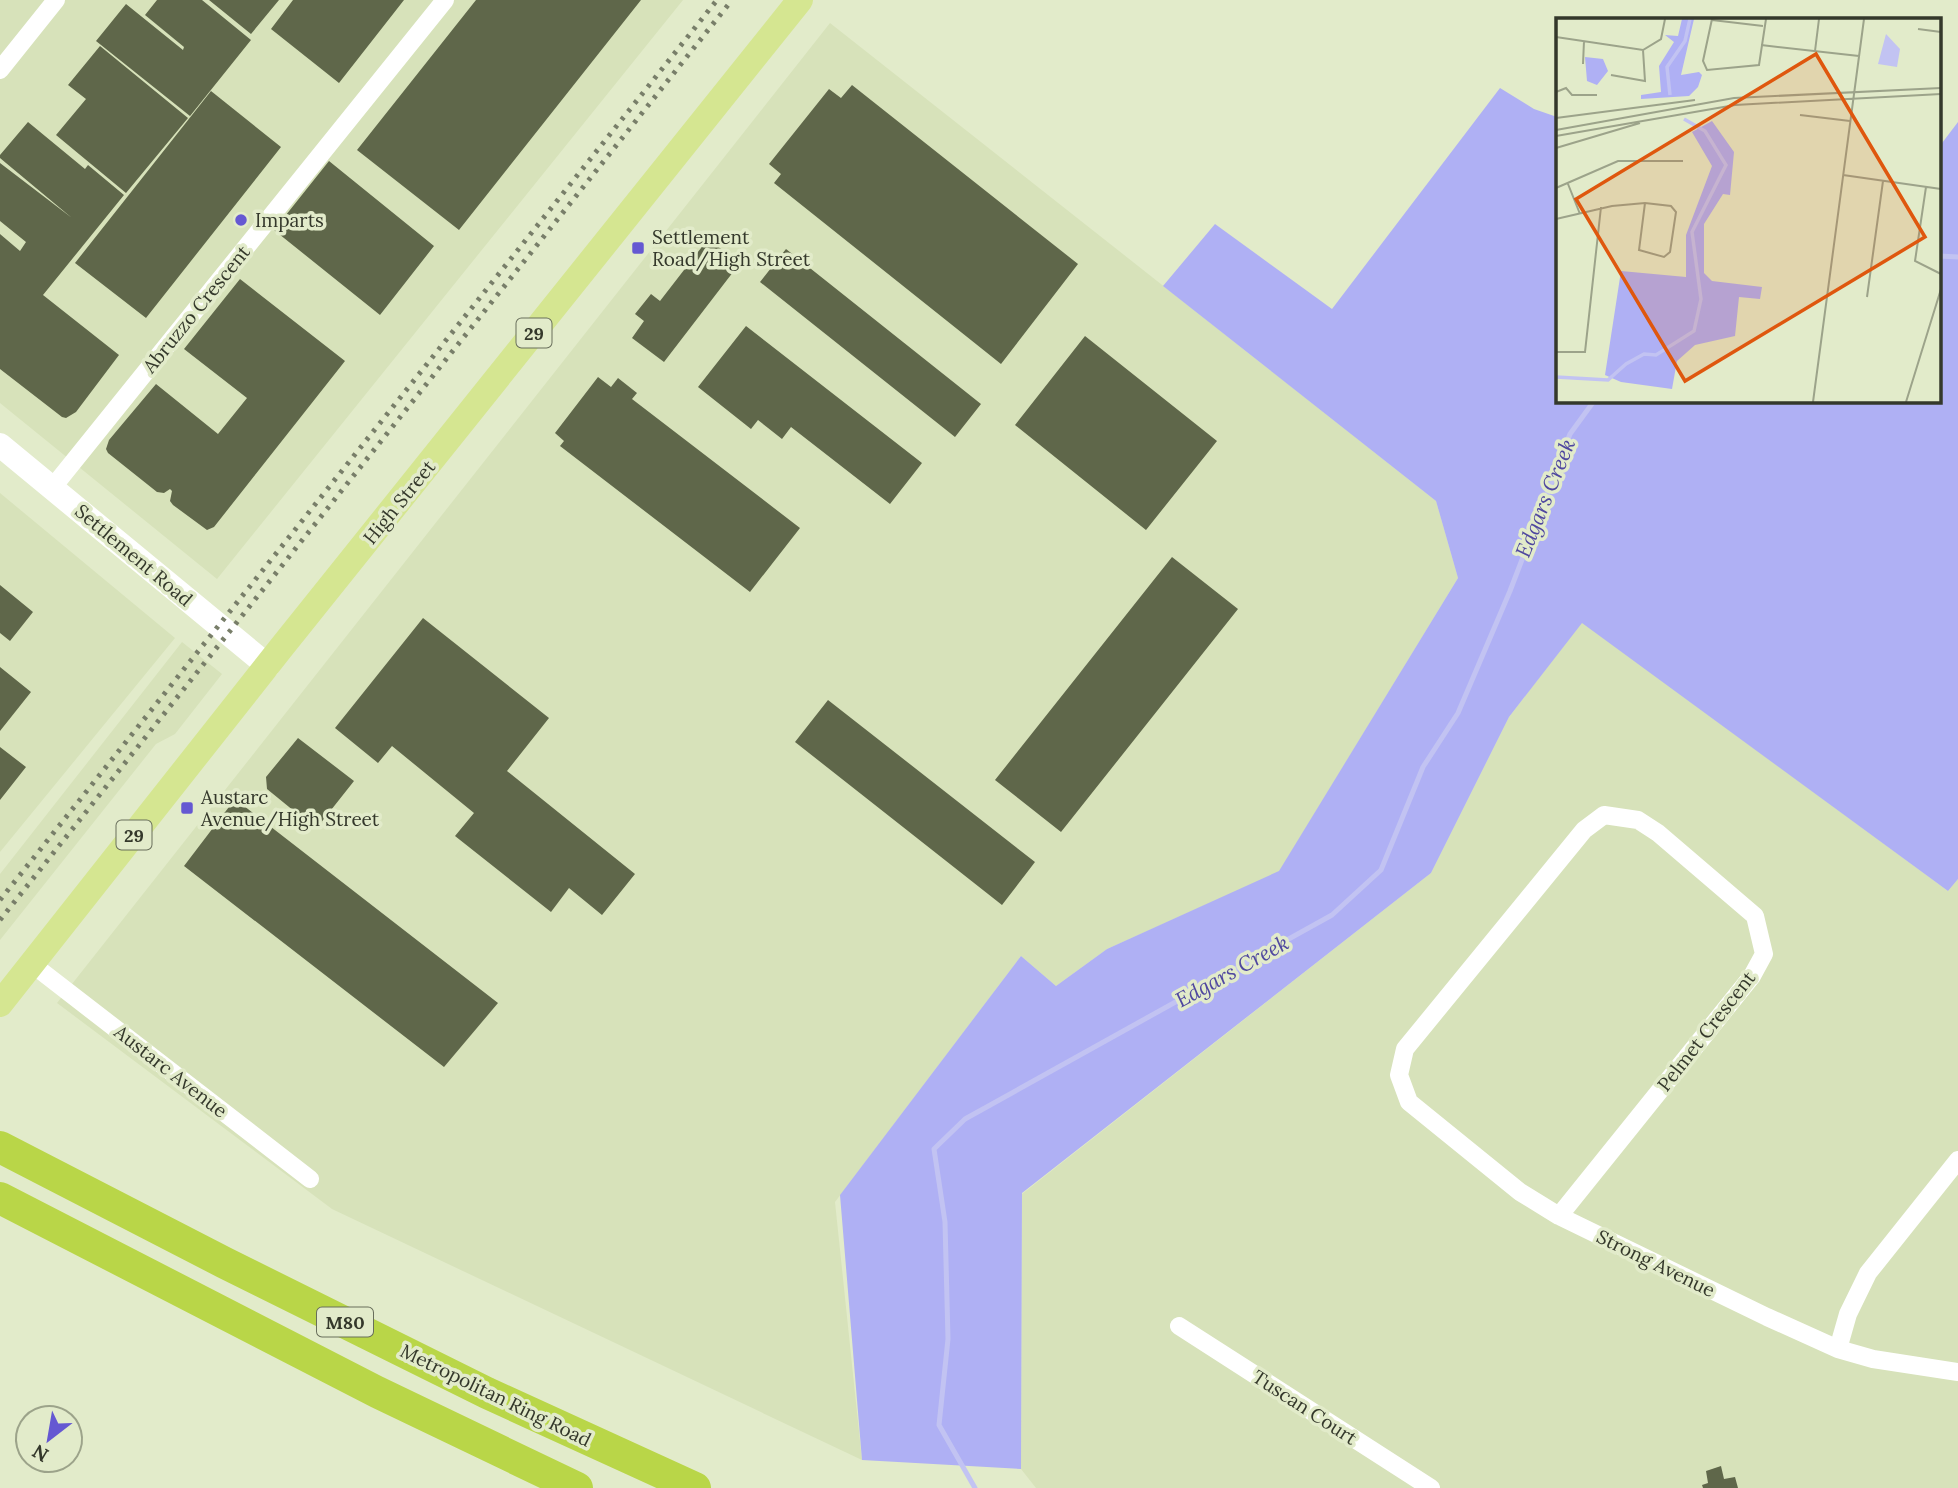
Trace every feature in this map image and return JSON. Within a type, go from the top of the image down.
[{"type":"highway","name":"Metropolitan Ring Road","points":[[0,1147],[487,1393],[695,1488]]},
{"type":"highway","name":"M80","points":[[0,1198],[377,1392],[578,1488]]},
{"type":"main road","name":"High Street","points":[[0,1004],[800,0]]},
{"type":"main road","name":"Settlement Road","points":[[0,445],[268,666]]},
{"type":"street","points":[[0,70],[57,0]]},
{"type":"street","name":"Abruzzo Crescent","points":[[53,487],[444,0]]},
{"type":"street","name":"Pelmet Crescent","points":[[1399,1075],[1405,1049],[1584,830],[1604,816],[1638,820],[1755,916],[1764,954],[1752,976],[1559,1216]]},
{"type":"street","name":"Austarc Avenue","points":[[32,964],[310,1179]]},
{"type":"street","name":"Strong Avenue","points":[[1399,1075],[1409,1102],[1520,1192],[1559,1216],[1838,1349],[1872,1359],[1958,1372]]},
{"type":"street","points":[[1838,1349],[1848,1314],[1868,1273],[1958,1160]]},
{"type":"street","name":"Tuscan Court","points":[[1179,1326],[1431,1488]]},
{"type":"shaded area","points":[[0,0],[683,0],[217,579],[0,403]]},
{"type":"shaded area","points":[[830,23],[1436,501],[1458,578],[1279,872],[1107,949],[1056,986],[1021,956],[835,1202],[862,1460],[332,1209],[57,1003]]},
{"type":"shaded area","points":[[1500,88],[1534,109],[1556,117],[1556,402],[1940,402],[1940,146],[1958,122],[1958,879],[1948,891],[1582,623],[1509,717],[1431,873],[1022,1193],[1021,1469],[862,1460],[840,1195],[1021,956],[1056,986],[1107,949],[1279,871],[1458,578],[1436,501],[1163,286],[1215,224],[1332,309]]},
{"type":"shaded area","points":[[0,493],[175,638],[0,852]]},
{"type":"shaded area","points":[[1582,622],[1948,891],[1958,879],[1958,1488],[1036,1488],[1021,1469],[1022,1194],[1431,873],[1509,717]]},
{"type":"shaded area","points":[[182,642],[222,674],[175,734],[156,744],[0,940],[0,874]]},
{"type":"building","points":[[157,0],[202,0],[251,40],[190,116],[96,41],[126,4],[183,50],[184,47],[145,15]]},
{"type":"building","points":[[209,0],[279,0],[251,34]]},
{"type":"building","points":[[293,0],[404,0],[339,83],[271,29]]},
{"type":"building","points":[[476,0],[641,0],[459,230],[357,150]]},
{"type":"building","points":[[100,46],[188,118],[126,193],[56,135],[86,99],[68,85]]},
{"type":"building","points":[[852,85],[1078,264],[1001,364],[774,183],[781,174],[769,164],[829,89],[841,98]]},
{"type":"building","points":[[211,91],[281,147],[146,318],[75,263]]},
{"type":"building","points":[[28,122],[85,169],[88,165],[124,195],[43,295],[119,355],[76,412],[66,418],[0,369],[0,234],[20,251],[26,242],[0,221],[0,163],[72,218],[0,158]]},
{"type":"building","points":[[329,161],[434,246],[380,315],[274,230]]},
{"type":"building","points":[[708,239],[740,263],[664,362],[632,338],[644,321],[635,314],[651,294],[660,301]]},
{"type":"building","points":[[786,249],[981,404],[955,437],[760,282]]},
{"type":"building","points":[[240,279],[345,361],[214,527],[207,530],[173,505],[170,501],[170,489],[164,493],[157,492],[106,449],[109,440],[156,384],[218,434],[247,398],[184,349]]},
{"type":"building","points":[[746,326],[922,463],[890,504],[791,427],[782,439],[758,420],[751,429],[698,387]]},
{"type":"building","points":[[1085,336],[1217,441],[1146,530],[1015,425]]},
{"type":"building","points":[[598,377],[611,387],[618,378],[637,393],[632,399],[800,528],[750,592],[560,446],[564,441],[555,433]]},
{"type":"building","points":[[1172,557],[1238,609],[1061,832],[995,780]]},
{"type":"building","points":[[0,585],[33,612],[10,641],[0,633]]},
{"type":"building","points":[[423,618],[549,718],[507,771],[635,874],[602,915],[569,888],[551,912],[455,836],[474,813],[392,746],[378,763],[335,728]]},
{"type":"building","points":[[0,667],[31,692],[0,731]]},
{"type":"building","points":[[828,700],[1035,862],[1002,905],[795,742]]},
{"type":"building","points":[[298,738],[354,781],[316,829],[267,789],[266,777]]},
{"type":"building","points":[[0,747],[26,767],[0,800]]},
{"type":"building","points":[[235,799],[498,1003],[444,1067],[184,866]]},
{"type":"building","points":[[1721,1466],[1724,1479],[1735,1477],[1738,1488],[1703,1488],[1702,1485],[1708,1483],[1706,1471]]},
{"type":"waterway","name":"Edgars Creek","points":[[1940,256],[1958,257]]},
{"type":"waterway","name":"Edgars Creek","points":[[975,1488],[939,1425],[948,1339],[945,1222],[934,1149],[965,1119],[1332,915],[1381,870],[1423,767],[1458,713],[1510,591],[1570,434],[1593,402]]},
{"type":"railway","points":[[0,900],[717,0]]},
{"type":"railway","points":[[0,920],[732,0]]},
{"type":"place","name":"Imparts","points":[[241,220]]},
{"type":"place","name":"Settlement Road/High Street","points":[[638,248]]},
{"type":"place","name":"Austarc Avenue/High Street","points":[[187,808]]}]
